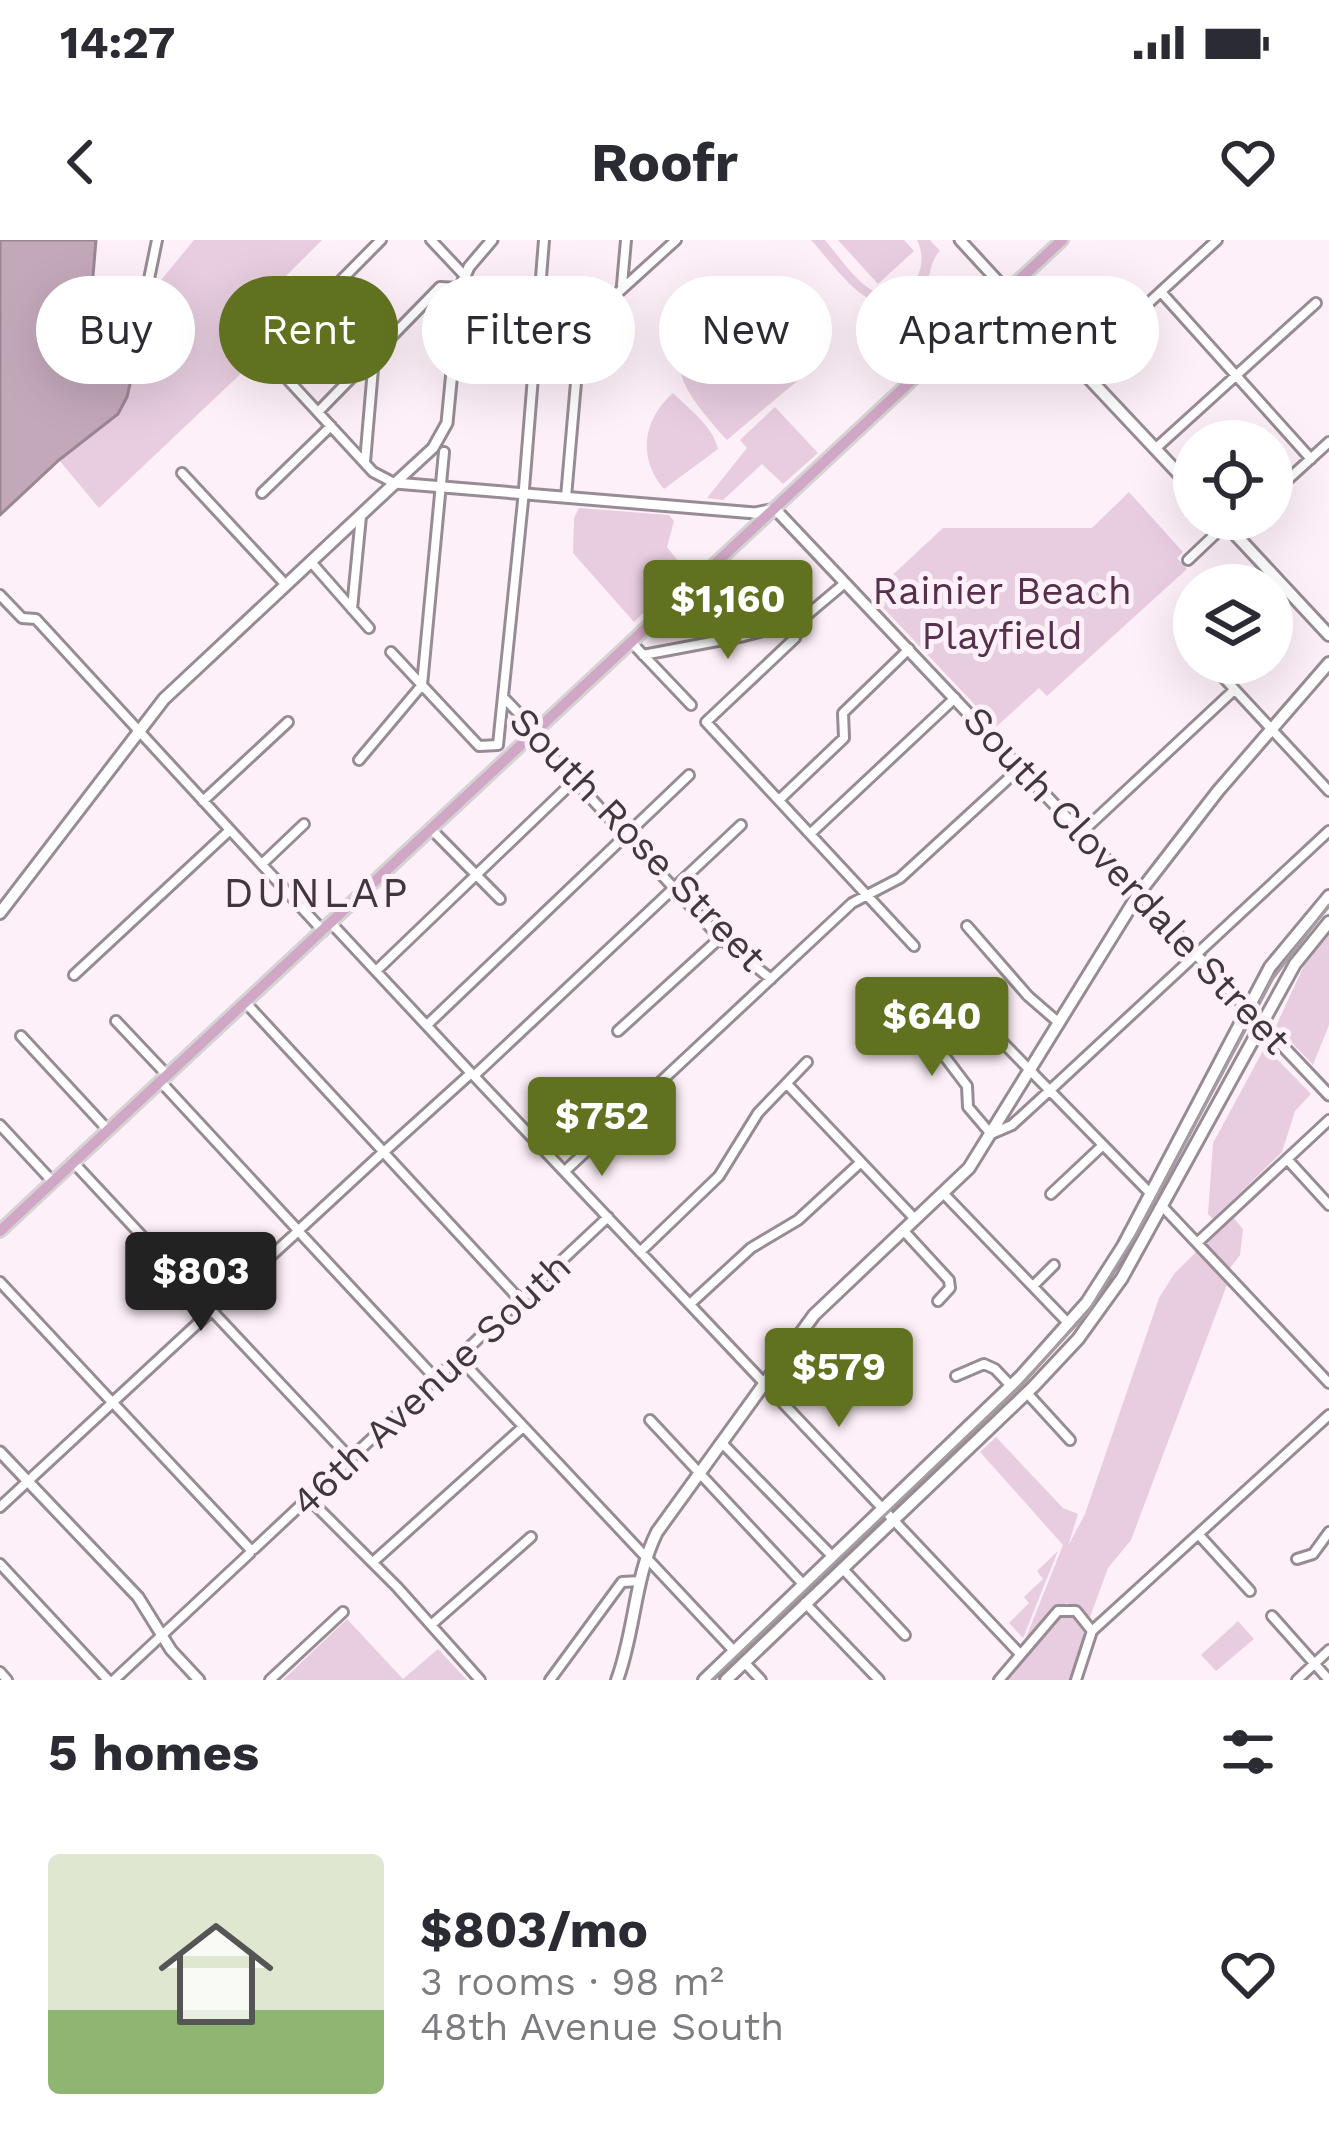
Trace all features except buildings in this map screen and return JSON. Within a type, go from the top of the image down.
[{"type":"main road","points":[[1023,276],[1062,240]]},
{"type":"main road","points":[[0,1231],[908,384]]},
{"type":"main road","points":[[1094,384],[1173,468]]},
{"type":"main road","points":[[0,913],[173,690],[395,483]]},
{"type":"main road","points":[[1241,540],[1329,635]]},
{"type":"main road","points":[[617,1680],[631,1637],[646,1558],[657,1532],[814,1315],[969,1168],[1139,893],[1218,791],[1329,663]]},
{"type":"main road","points":[[704,1680],[1011,1386],[1069,1324],[1109,1270],[1280,952],[1329,896]]},
{"type":"main road","points":[[726,1680],[1027,1393],[1109,1299],[1295,964],[1329,922]]},
{"type":"street","points":[[150,276],[157,240]]},
{"type":"street","points":[[381,240],[266,356],[380,477],[395,483],[755,513],[776,509]]},
{"type":"street","points":[[431,240],[464,275],[492,240]]},
{"type":"street","points":[[541,276],[544,240]]},
{"type":"street","points":[[623,276],[626,240]]},
{"type":"street","points":[[635,276],[676,240]]},
{"type":"street","points":[[961,240],[993,276]]},
{"type":"street","points":[[1217,240],[1161,292],[1311,459]]},
{"type":"street","points":[[1155,449],[1316,304]]},
{"type":"street","points":[[398,330],[422,306]]},
{"type":"street","points":[[318,412],[346,384]]},
{"type":"street","points":[[365,463],[372,384]]},
{"type":"street","points":[[395,483],[433,448],[447,423],[451,384]]},
{"type":"street","points":[[505,699],[533,384]]},
{"type":"street","points":[[566,497],[576,384]]},
{"type":"street","points":[[262,494],[331,426]]},
{"type":"street","points":[[1293,475],[1329,442]]},
{"type":"street","points":[[358,760],[415,699],[422,685],[444,452]]},
{"type":"street","points":[[182,473],[286,585]]},
{"type":"street","name":"South Cloverdale Street","points":[[776,509],[1329,1095]]},
{"type":"street","points":[[352,609],[361,516]]},
{"type":"street","points":[[1188,560],[1209,540]]},
{"type":"street","points":[[311,562],[370,628]]},
{"type":"street","points":[[643,655],[801,620],[846,582]]},
{"type":"street","points":[[0,595],[22,618],[36,620],[262,865],[376,971],[1019,1654]]},
{"type":"street","points":[[801,620],[795,638],[706,722],[914,946]]},
{"type":"street","points":[[632,643],[691,705]]},
{"type":"street","points":[[779,800],[844,738],[843,713],[910,648]]},
{"type":"street","name":"South Rose Street","points":[[391,652],[479,746],[498,745],[505,699]]},
{"type":"street","points":[[1227,684],[1329,791]]},
{"type":"street","points":[[1082,832],[1233,692]]},
{"type":"street","points":[[810,834],[956,698]]},
{"type":"street","name":"South Rose Street","points":[[505,699],[720,938],[771,979]]},
{"type":"street","points":[[203,801],[288,722]]},
{"type":"street","points":[[565,1171],[866,894],[900,878],[1022,766]]},
{"type":"street","points":[[427,1025],[688,775]]},
{"type":"street","points":[[376,971],[574,781]]},
{"type":"street","points":[[262,865],[304,824]]},
{"type":"street","points":[[0,1507],[741,825]]},
{"type":"street","points":[[431,829],[500,899]]},
{"type":"street","points":[[74,975],[230,830]]},
{"type":"street","points":[[892,1000],[967,1086],[968,1107],[992,1133],[1012,1125],[1329,831]]},
{"type":"street","points":[[968,926],[1058,1022]]},
{"type":"street","points":[[619,1031],[720,938]]},
{"type":"street","points":[[245,1002],[520,1300]]},
{"type":"street","points":[[958,1008],[975,1014],[1151,1194]]},
{"type":"street","points":[[116,1021],[298,1231],[436,1379]]},
{"type":"street","points":[[21,1036],[108,1130]]},
{"type":"street","points":[[640,1252],[728,1165],[758,1113],[807,1062]]},
{"type":"street","points":[[788,1084],[915,1219]]},
{"type":"street","points":[[1197,1243],[1329,1120]]},
{"type":"street","points":[[0,1125],[52,1181]]},
{"type":"street","points":[[1051,1194],[1102,1146]]},
{"type":"street","points":[[1287,1160],[1329,1205]]},
{"type":"street","points":[[73,1162],[351,1459]]},
{"type":"street","points":[[689,1304],[751,1248],[798,1220],[861,1162]]},
{"type":"street","points":[[943,1193],[1069,1324]]},
{"type":"street","points":[[1162,1206],[1329,1383]]},
{"type":"street","name":"46th Avenue South","points":[[111,1680],[608,1217]]},
{"type":"street","points":[[903,1230],[949,1280],[950,1288],[938,1301]]},
{"type":"street","points":[[1033,1286],[1054,1265]]},
{"type":"street","points":[[0,1282],[251,1551]]},
{"type":"street","points":[[459,1358],[734,1651]]},
{"type":"street","points":[[956,1376],[984,1364],[1011,1386]]},
{"type":"street","points":[[1027,1393],[1070,1440]]},
{"type":"street","points":[[1076,1680],[1092,1630],[1329,1415]]},
{"type":"street","points":[[650,1420],[803,1583]]},
{"type":"street","points":[[373,1562],[523,1426]]},
{"type":"street","points":[[721,1442],[832,1556]]},
{"type":"street","points":[[0,1452],[138,1598],[199,1680]]},
{"type":"street","points":[[309,1499],[480,1680]]},
{"type":"street","points":[[1298,1559],[1313,1554],[1329,1532]]},
{"type":"street","points":[[1198,1535],[1250,1591]]},
{"type":"street","points":[[431,1625],[531,1537]]},
{"type":"street","points":[[0,1564],[111,1680]]},
{"type":"street","points":[[842,1568],[905,1635]]},
{"type":"street","points":[[550,1680],[622,1582],[640,1581]]},
{"type":"street","points":[[805,1604],[874,1678]]},
{"type":"street","points":[[999,1680],[1053,1614],[1070,1608],[1092,1630]]},
{"type":"street","points":[[270,1680],[343,1612]]},
{"type":"street","points":[[1273,1616],[1329,1680]]},
{"type":"street","points":[[1297,1680],[1329,1650]]},
{"type":"street","points":[[744,1663],[761,1680]]},
{"type":"street","points":[[0,1672],[7,1680]]},
{"type":"green space","points":[[194,240],[322,240],[286,276],[219,276],[219,384],[230,384],[99,508],[59,460],[86,384],[195,384],[195,276],[164,276]]},
{"type":"green space","points":[[811,240],[825,240],[856,277],[856,289]]},
{"type":"green space","points":[[838,240],[904,240],[914,251],[887,276],[871,276]]},
{"type":"green space","points":[[917,240],[930,240],[940,251],[929,276],[917,276],[921,252]]},
{"type":"green space","points":[[685,384],[794,384],[727,440]]},
{"type":"green space","points":[[673,393],[706,426],[718,449],[664,489],[650,465],[647,439],[655,415]]},
{"type":"green space","points":[[775,407],[818,453],[783,484],[762,464],[723,500],[707,498],[747,448],[740,440]]},
{"type":"green space","name":"Rainier Beach Playfield","points":[[1129,492],[1183,552],[1177,558],[1182,564],[1173,564],[1173,582],[1047,696],[1039,688],[996,727],[871,595],[943,528],[1092,528]]},
{"type":"green space","points":[[579,508],[669,515],[674,521],[667,547],[686,571],[634,622],[573,553],[574,518]]},
{"type":"green space","points":[[1329,932],[1329,1025],[1313,1065],[1276,1026],[1307,959]]},
{"type":"green space","points":[[1265,1047],[1311,1094],[1295,1111],[1282,1152],[1213,1219],[1208,1214],[1213,1143]]},
{"type":"green space","points":[[1232,1216],[1243,1229],[1240,1255],[1228,1271],[1205,1247]]},
{"type":"green space","points":[[1198,1250],[1228,1282],[1131,1540],[1108,1568],[1090,1617],[1067,1603],[1054,1609],[1025,1640],[1063,1545],[980,1452],[996,1437],[1063,1508],[1078,1514],[1068,1546],[1085,1514],[1159,1298]]},
{"type":"green space","points":[[1058,1551],[1023,1638],[1009,1623],[1029,1603],[1024,1597],[1043,1579],[1037,1571]]},
{"type":"green space","points":[[1066,1612],[1082,1622],[1088,1634],[1073,1680],[1005,1680],[1035,1640]]},
{"type":"green space","points":[[347,1619],[403,1679],[438,1649],[467,1680],[283,1680]]},
{"type":"green space","points":[[1238,1621],[1254,1639],[1216,1671],[1201,1655]]},
{"type":"shaded area","points":[[0,240],[96,240],[93,276],[36,276],[36,384],[130,384],[127,397],[118,414],[0,515]]},
{"type":"tram line","points":[[712,1680],[1017,1389],[1088,1312],[1137,1233],[1273,978],[1329,905]]},
{"type":"district","name":"DUNLAP","points":[[317,892]]}]
